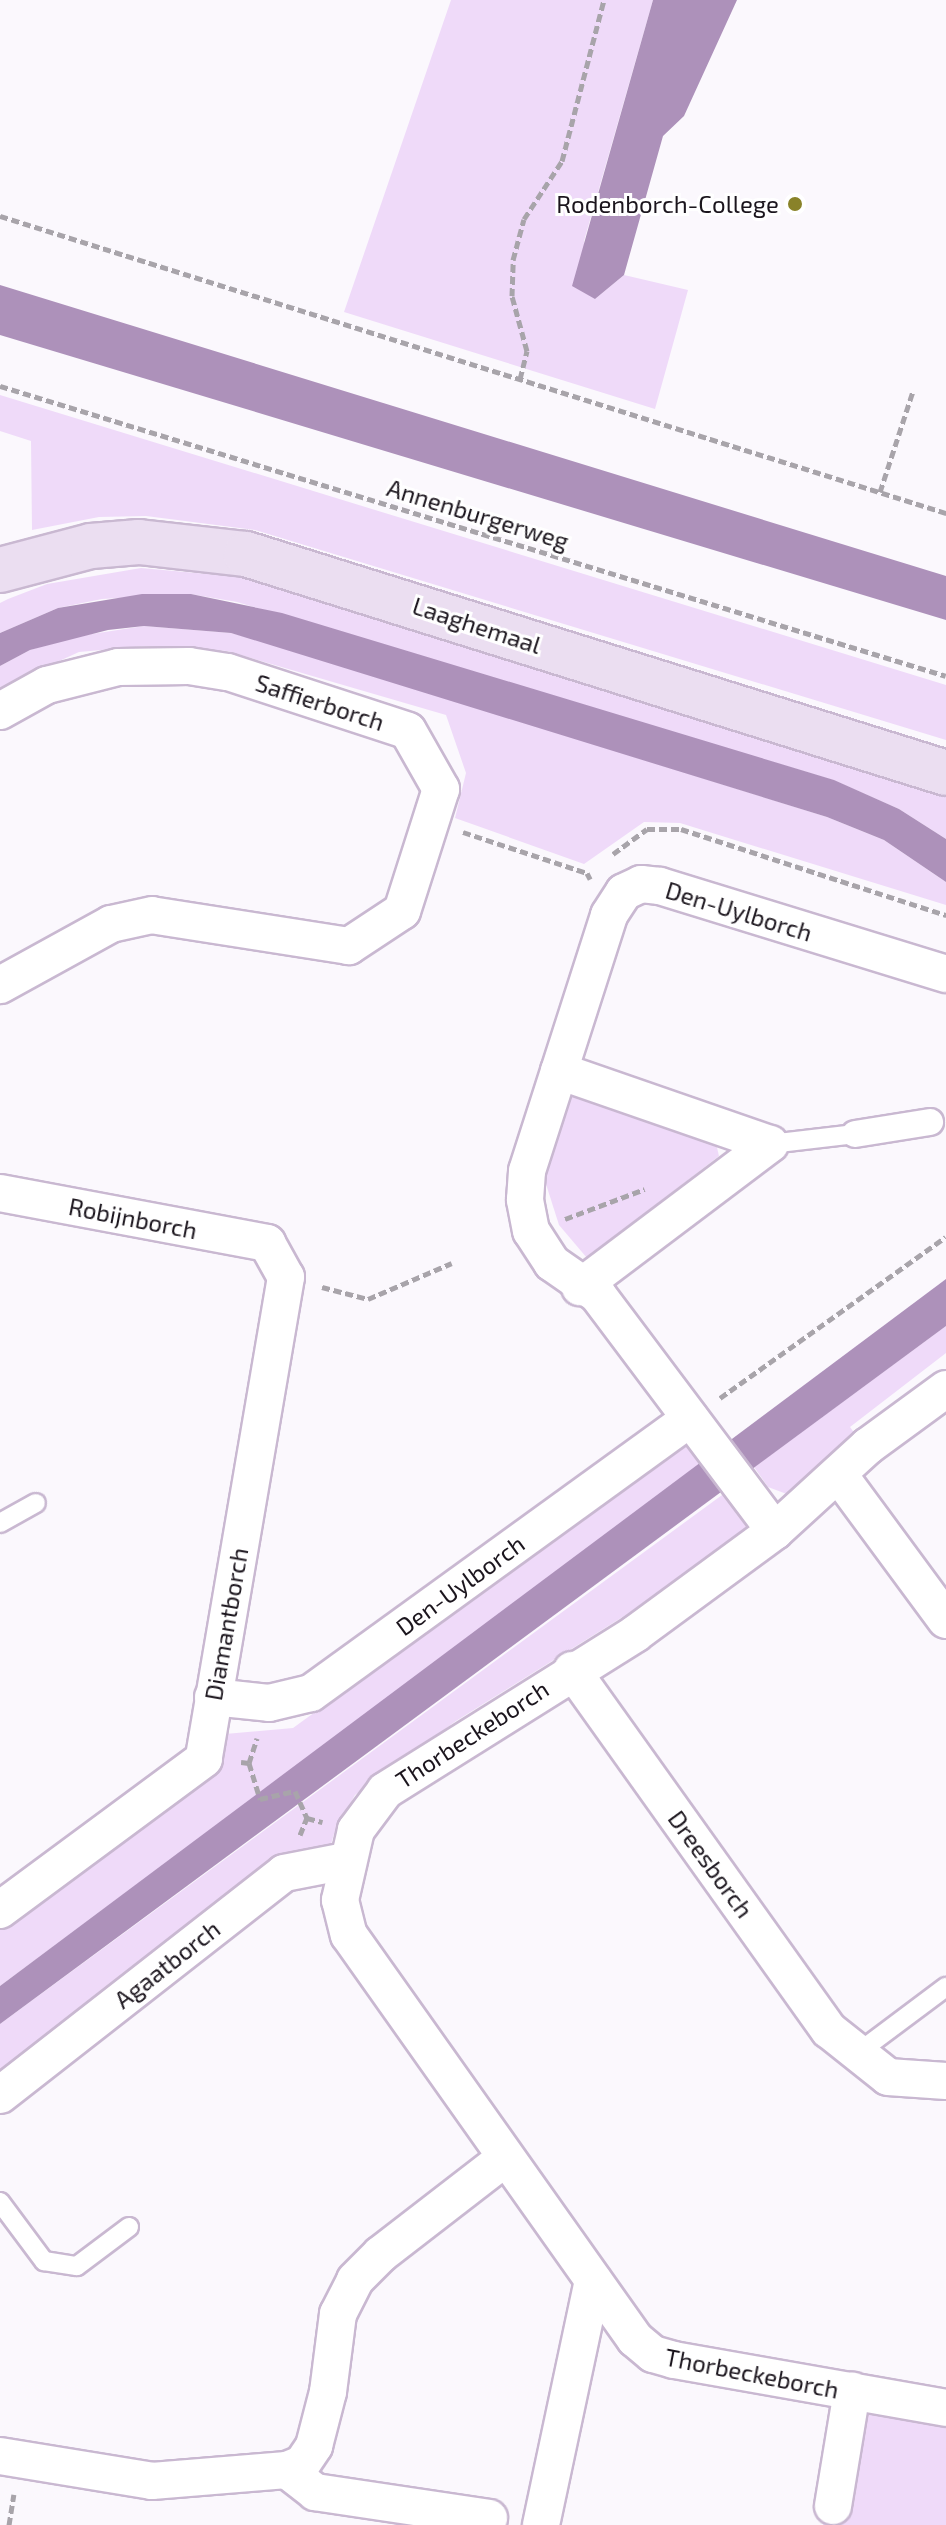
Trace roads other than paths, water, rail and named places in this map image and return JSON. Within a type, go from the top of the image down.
[{"type":"main road","name":"Laaghemaal","points":[[0,570],[91,546],[139,542],[246,554],[946,773]]},
{"type":"street","name":"Saffierborch","points":[[0,711],[47,685],[118,667],[189,666],[228,672],[408,731],[441,789],[402,911],[349,946],[152,915],[111,924],[0,985]]},
{"type":"street","name":"Den-Uylborch","points":[[775,1531],[598,1295],[580,1287],[552,1263],[531,1231],[525,1200],[527,1171],[609,915],[624,892],[641,884],[660,886],[946,974]]},
{"type":"street","points":[[559,1071],[770,1144]]},
{"type":"street","points":[[855,1134],[930,1122]]},
{"type":"street","points":[[580,1287],[770,1144]]},
{"type":"street","name":"Robijnborch","points":[[0,1193],[267,1243],[286,1277]]},
{"type":"street","name":"Diamantborch","points":[[0,1910],[204,1759],[286,1277]]},
{"type":"street","name":"Thorbeckeborch","points":[[946,1389],[775,1531],[635,1634],[572,1670],[385,1791],[356,1830],[346,1861],[340,1900],[349,1935],[635,2339],[653,2354],[946,2408]]},
{"type":"street","name":"Den-Uylborch","points":[[213,1697],[269,1703],[311,1693],[699,1432]]},
{"type":"street","points":[[839,1475],[946,1620]]},
{"type":"street","name":"Dreesborch","points":[[572,1670],[829,2030],[855,2055],[888,2077],[946,2081]]},
{"type":"street","name":"Agaatborch","points":[[0,2095],[284,1873],[346,1861]]},
{"type":"street","points":[[0,2456],[152,2481],[294,2467],[314,2446],[328,2392],[338,2314],[355,2280],[381,2254],[505,2158]]},
{"type":"street","points":[[541,2525],[593,2280]]},
{"type":"street","points":[[833,2506],[852,2391]]},
{"type":"street","points":[[294,2467],[315,2492],[489,2518]]},
{"type":"lane","points":[[770,1144],[855,1134]]},
{"type":"lane","points":[[0,1523],[36,1503]]},
{"type":"lane","points":[[855,2055],[946,1987]]},
{"type":"lane","points":[[0,2202],[44,2261],[77,2266],[129,2227]]},
{"type":"place","name":"Rodenborch-College","points":[[795,204]]}]
